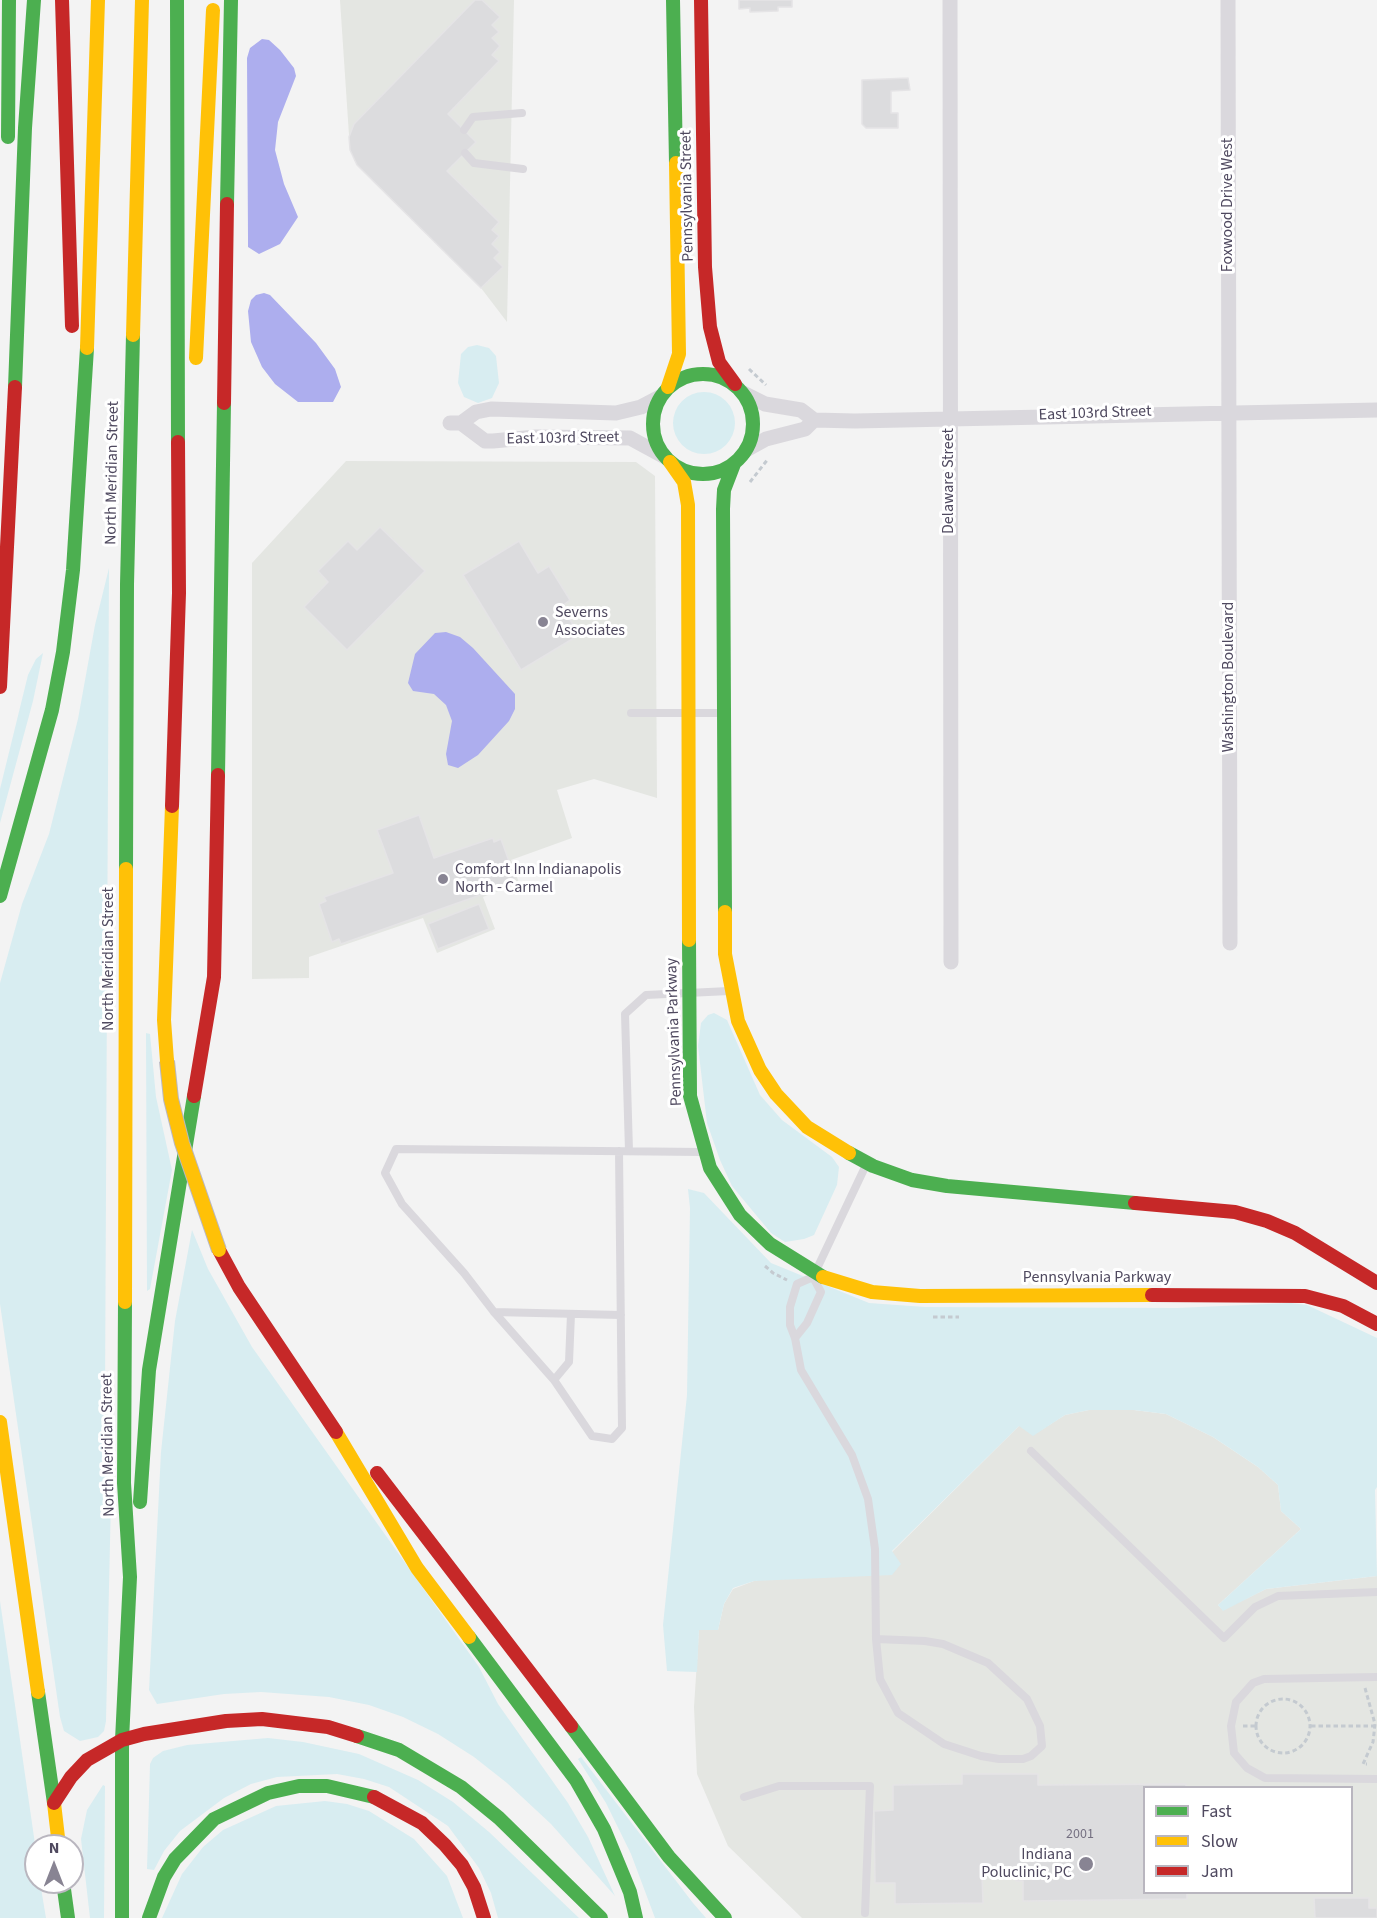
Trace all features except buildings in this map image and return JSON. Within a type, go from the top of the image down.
[{"type":"main road","points":[[8,148],[9,0]]},
{"type":"main road","points":[[0,687],[12,474],[24,128],[34,0]]},
{"type":"main road","points":[[63,0],[77,483]]},
{"type":"main road","name":"North Meridian Street","points":[[0,896],[51,710],[63,652],[73,570],[88,322],[98,0]]},
{"type":"main road","name":"North Meridian Street","points":[[122,1918],[122,1740],[130,1577],[124,1483],[127,584],[142,0]]},
{"type":"main road","points":[[177,0],[179,592],[164,1020],[171,1100],[182,1143],[219,1250],[239,1287],[315,1397],[417,1568],[590,1803],[630,1892],[636,1918]]},
{"type":"main road","points":[[195,374],[214,0]]},
{"type":"main road","points":[[130,1577],[141,1495],[149,1370],[214,977],[231,0]]},
{"type":"main road","name":"Pennsylvania Street","points":[[664,392],[679,354],[673,0]]},
{"type":"main road","name":"Pennsylvania Street","points":[[701,0],[705,267],[710,327],[719,362],[739,388]]},
{"type":"main road","points":[[8,195],[12,474]]},
{"type":"main road","points":[[734,464],[706,474],[687,472],[668,460],[655,439],[652,428],[655,407],[664,392],[686,376],[706,373],[717,375],[739,388],[753,415],[752,439],[734,464],[723,490],[725,954],[731,991],[748,1045],[760,1070],[776,1094],[807,1127],[866,1163],[912,1180],[947,1186],[1235,1212],[1296,1233],[1377,1283]]},
{"type":"main road","points":[[179,592],[193,433]]},
{"type":"main road","name":"Pennsylvania Parkway","points":[[668,460],[684,482],[688,505],[690,1096],[704,1152],[722,1190],[746,1221],[770,1244],[814,1276],[853,1288],[906,1296],[1260,1293],[1305,1296],[1343,1306],[1377,1324]]},
{"type":"main road","points":[[315,1397],[440,1552],[669,1857],[725,1918]]},
{"type":"main road","points":[[0,1422],[58,1834]]},
{"type":"main road","points":[[54,1803],[71,1777],[87,1760],[122,1740],[180,1728],[262,1719],[328,1727],[399,1750],[461,1787],[499,1818],[601,1918]]},
{"type":"main road","points":[[149,1918],[164,1877],[175,1859],[214,1819],[268,1792],[299,1786],[327,1786],[379,1798],[422,1823],[462,1865],[474,1887],[484,1918]]},
{"type":"main road","points":[[65,1894],[68,1918]]},
{"type":"street","name":"Delaware Street","points":[[950,0],[951,962]]},
{"type":"street","name":"Foxwood Drive West","points":[[1228,0],[1229,411]]},
{"type":"street","name":"East 103rd Street","points":[[739,388],[765,404],[801,410],[814,420],[1377,410]]},
{"type":"street","name":"East 103rd Street","points":[[664,392],[641,407],[616,413],[491,409],[476,412],[455,423],[485,441],[536,436],[620,437],[641,442],[668,460]]},
{"type":"street","name":"Washington Boulevard","points":[[1229,411],[1230,944]]},
{"type":"street","name":"East 103rd Street","points":[[746,450],[766,439],[805,429],[814,420]]},
{"type":"lane","points":[[464,130],[473,117],[522,112]]},
{"type":"lane","points":[[465,153],[474,163],[523,169]]},
{"type":"lane","points":[[631,713],[723,712]]},
{"type":"lane","points":[[629,1151],[625,1014],[646,995],[731,991]]},
{"type":"lane","points":[[619,1151],[622,1428],[612,1439],[592,1436],[554,1380],[494,1312],[464,1273],[402,1204],[385,1173],[396,1149],[629,1151],[704,1152]]},
{"type":"lane","points":[[866,1163],[814,1276],[797,1284],[793,1294],[790,1325],[801,1370],[846,1444],[865,1485],[874,1530],[876,1639],[877,1668],[890,1701],[898,1713],[927,1734],[960,1750],[999,1759],[1023,1759],[1031,1756],[1042,1746],[1040,1726],[1027,1699],[988,1663],[943,1644],[876,1639]]},
{"type":"lane","points":[[795,1338],[807,1323],[821,1292],[814,1276]]},
{"type":"lane","points":[[494,1312],[621,1315]]},
{"type":"lane","points":[[554,1380],[569,1362],[571,1314]]},
{"type":"lane","points":[[1031,1451],[1224,1638],[1255,1607],[1278,1596],[1377,1592]]},
{"type":"lane","points":[[1377,1677],[1264,1679],[1247,1689],[1236,1702],[1231,1720],[1234,1753],[1256,1774],[1275,1783],[1377,1779]]},
{"type":"lane","points":[[744,1797],[779,1786],[870,1786],[866,1913]]},
{"type":"path","points":[[744,364],[771,389]]},
{"type":"path","points":[[745,491],[760,466],[775,453]]},
{"type":"path","points":[[1364,1687],[1376,1726],[1373,1742],[1364,1764],[1370,1764]]},
{"type":"path","points":[[1281,1699],[1299,1703],[1305,1709],[1311,1726],[1305,1743],[1290,1753],[1281,1754],[1264,1746],[1256,1730],[1259,1712],[1265,1706],[1281,1699]]},
{"type":"path","points":[[1311,1726],[1376,1726]]},
{"type":"shaded area","points":[[340,0],[514,0],[507,322],[481,288],[357,165],[350,150]]},
{"type":"shaded area","points":[[477,345],[489,348],[496,356],[499,383],[492,398],[478,403],[464,397],[458,383],[461,354],[468,347]]},
{"type":"shaded area","points":[[704,392],[726,401],[735,423],[726,445],[704,454],[682,445],[673,423],[682,401]]},
{"type":"shaded area","points":[[346,461],[636,462],[655,476],[657,798],[594,779],[557,790],[572,838],[511,860],[519,883],[483,897],[495,929],[437,953],[423,918],[309,957],[309,978],[252,979],[252,563]]},
{"type":"shaded area","points":[[109,568],[105,1395],[111,1498],[106,1721],[104,1731],[98,1737],[80,1741],[64,1731],[60,1717],[0,1304],[0,983],[22,904],[49,834],[78,719],[95,625]]},
{"type":"shaded area","points":[[43,653],[33,701],[0,823],[0,789],[28,675],[36,659]]},
{"type":"shaded area","points":[[714,1013],[727,1020],[760,1095],[782,1120],[832,1157],[839,1167],[837,1185],[814,1235],[785,1242],[771,1233],[732,1186],[720,1160],[707,1123],[698,1046],[701,1023],[708,1015]]},
{"type":"shaded area","points":[[146,1033],[150,1034],[156,1097],[172,1170],[150,1289],[147,1291]]},
{"type":"shaded area","points":[[688,1189],[704,1193],[771,1263],[869,1303],[925,1307],[1177,1308],[1290,1303],[1307,1305],[1377,1338],[1377,1487],[1375,1490],[1377,1576],[1266,1589],[1223,1611],[1218,1605],[1301,1529],[1281,1511],[1278,1485],[1258,1467],[1213,1437],[1166,1414],[1134,1410],[1089,1410],[1065,1415],[1033,1436],[1019,1426],[892,1551],[901,1564],[892,1575],[754,1581],[733,1588],[724,1604],[718,1630],[699,1630],[697,1672],[667,1671],[663,1625],[687,1395],[690,1208]]},
{"type":"shaded area","points":[[192,1230],[208,1269],[252,1347],[479,1667],[498,1704],[568,1803],[588,1837],[615,1896],[551,1824],[507,1783],[474,1757],[438,1734],[403,1717],[369,1705],[329,1697],[261,1692],[224,1694],[157,1704],[149,1690],[161,1452],[175,1321]]},
{"type":"shaded area","points":[[1089,1410],[1134,1410],[1166,1414],[1213,1437],[1258,1467],[1278,1485],[1281,1511],[1301,1529],[1218,1605],[1223,1610],[1266,1589],[1377,1576],[1377,1918],[802,1918],[728,1846],[697,1774],[694,1707],[699,1630],[718,1630],[724,1604],[733,1589],[754,1581],[892,1552],[1020,1425],[1033,1435],[1065,1415]]},
{"type":"shaded area","points":[[0,1601],[34,1834],[24,1834],[24,1894],[42,1894],[46,1918],[0,1918]]},
{"type":"shaded area","points":[[268,1738],[303,1742],[359,1754],[418,1780],[453,1802],[489,1832],[579,1918],[498,1918],[491,1893],[479,1868],[448,1826],[389,1787],[337,1774],[277,1777],[251,1784],[224,1798],[180,1831],[164,1851],[154,1870],[147,1869],[150,1764],[153,1758],[163,1751],[187,1745]]},
{"type":"shaded area","points":[[581,1757],[706,1918],[655,1918],[631,1854],[606,1803],[578,1759]]},
{"type":"shaded area","points":[[103,1785],[105,1786],[104,1918],[90,1918],[84,1865],[84,1834],[82,1834],[87,1810]]},
{"type":"shaded area","points":[[325,1801],[347,1804],[369,1811],[414,1839],[447,1876],[463,1918],[162,1918],[182,1874],[203,1847],[223,1830],[276,1806]]},
{"type":"water","points":[[262,39],[269,40],[280,50],[294,68],[296,76],[278,122],[275,150],[284,184],[298,217],[280,244],[259,254],[248,247],[247,58],[250,48]]},
{"type":"water","points":[[264,293],[270,295],[316,343],[335,369],[341,387],[333,402],[298,402],[275,384],[262,367],[251,342],[248,311],[251,300],[256,295]]},
{"type":"water","points":[[446,632],[460,637],[473,648],[515,694],[515,709],[509,721],[478,755],[458,768],[448,765],[446,754],[452,721],[446,705],[434,694],[413,691],[408,683],[415,654],[435,633]]},
{"type":"traffic: fast","points":[[8,137],[9,0]]},
{"type":"traffic: fast","points":[[15,387],[25,128],[34,0]]},
{"type":"traffic: fast","points":[[177,0],[178,442]]},
{"type":"traffic: fast","points":[[227,204],[231,0]]},
{"type":"traffic: fast","points":[[673,0],[676,163]]},
{"type":"traffic: fast","points":[[126,869],[127,584],[133,335]]},
{"type":"traffic: fast","points":[[0,896],[52,710],[63,652],[73,570],[87,348]]},
{"type":"traffic: fast","points":[[703,374],[722,377],[739,388],[750,405],[753,424],[750,443],[739,460],[722,471],[703,474],[684,471],[667,460],[656,443],[653,424],[656,405],[667,388],[684,377],[703,374]]},
{"type":"traffic: fast","points":[[218,775],[224,403]]},
{"type":"traffic: fast","points":[[725,912],[723,509],[724,490],[734,464]]},
{"type":"traffic: fast","points":[[689,940],[690,1096],[710,1168],[740,1215],[770,1244],[823,1277]]},
{"type":"traffic: fast","points":[[140,1502],[149,1370],[194,1096]]},
{"type":"traffic: fast","points":[[849,1153],[873,1166],[912,1180],[947,1186],[1135,1203]]},
{"type":"traffic: fast","points":[[122,1740],[130,1577],[124,1483],[125,1302]]},
{"type":"traffic: fast","points":[[469,1637],[576,1780],[604,1829],[630,1892],[636,1918]]},
{"type":"traffic: fast","points":[[38,1692],[54,1803]]},
{"type":"traffic: fast","points":[[571,1726],[669,1857],[725,1918]]},
{"type":"traffic: fast","points":[[357,1736],[399,1750],[461,1787],[499,1818],[601,1918]]},
{"type":"traffic: fast","points":[[122,1740],[122,1918]]},
{"type":"traffic: fast","points":[[149,1918],[164,1877],[175,1859],[214,1819],[268,1793],[299,1786],[327,1786],[374,1797]]},
{"type":"traffic: fast","points":[[65,1894],[68,1918]]},
{"type":"traffic: slow","points":[[87,348],[98,0]]},
{"type":"traffic: slow","points":[[133,335],[142,0]]},
{"type":"traffic: slow","points":[[196,358],[213,10]]},
{"type":"traffic: slow","points":[[668,387],[679,354],[676,163]]},
{"type":"traffic: slow","points":[[670,462],[684,482],[688,505],[689,940]]},
{"type":"traffic: slow","points":[[167,1061],[164,1020],[172,806]]},
{"type":"traffic: slow","points":[[125,1302],[126,869]]},
{"type":"traffic: slow","points":[[725,912],[725,954],[738,1021],[760,1070],[776,1094],[807,1127],[849,1153]]},
{"type":"traffic: slow","points":[[167,1061],[171,1099],[182,1143],[219,1250]]},
{"type":"traffic: slow","points":[[823,1277],[872,1292],[920,1296],[1152,1295]]},
{"type":"traffic: slow","points":[[0,1422],[38,1692]]},
{"type":"traffic: slow","points":[[336,1432],[417,1568],[469,1637]]},
{"type":"traffic: slow","points":[[54,1803],[58,1834]]},
{"type":"traffic: jam","points":[[62,0],[72,326]]},
{"type":"traffic: jam","points":[[701,0],[705,267],[710,327],[719,362],[735,384]]},
{"type":"traffic: jam","points":[[224,403],[227,204]]},
{"type":"traffic: jam","points":[[0,687],[15,387]]},
{"type":"traffic: jam","points":[[172,806],[179,593],[178,442]]},
{"type":"traffic: jam","points":[[194,1096],[214,977],[218,775]]},
{"type":"traffic: jam","points":[[1135,1203],[1235,1212],[1267,1221],[1295,1233],[1377,1283]]},
{"type":"traffic: jam","points":[[219,1250],[239,1287],[336,1432]]},
{"type":"traffic: jam","points":[[1152,1295],[1305,1296],[1343,1306],[1377,1324]]},
{"type":"traffic: jam","points":[[377,1473],[571,1726]]},
{"type":"traffic: jam","points":[[54,1803],[71,1777],[87,1760],[122,1740],[144,1734],[226,1721],[262,1719],[328,1727],[357,1736]]},
{"type":"traffic: jam","points":[[374,1797],[422,1823],[445,1845],[462,1865],[474,1887],[484,1918]]},
{"type":"place","name":"Severns Associates","points":[[543,622]]},
{"type":"place","name":"Comfort Inn Indianapolis North - Carmel","points":[[443,879]]},
{"type":"place","name":"Indiana Poluclinic, PC","points":[[1086,1864]]}]
